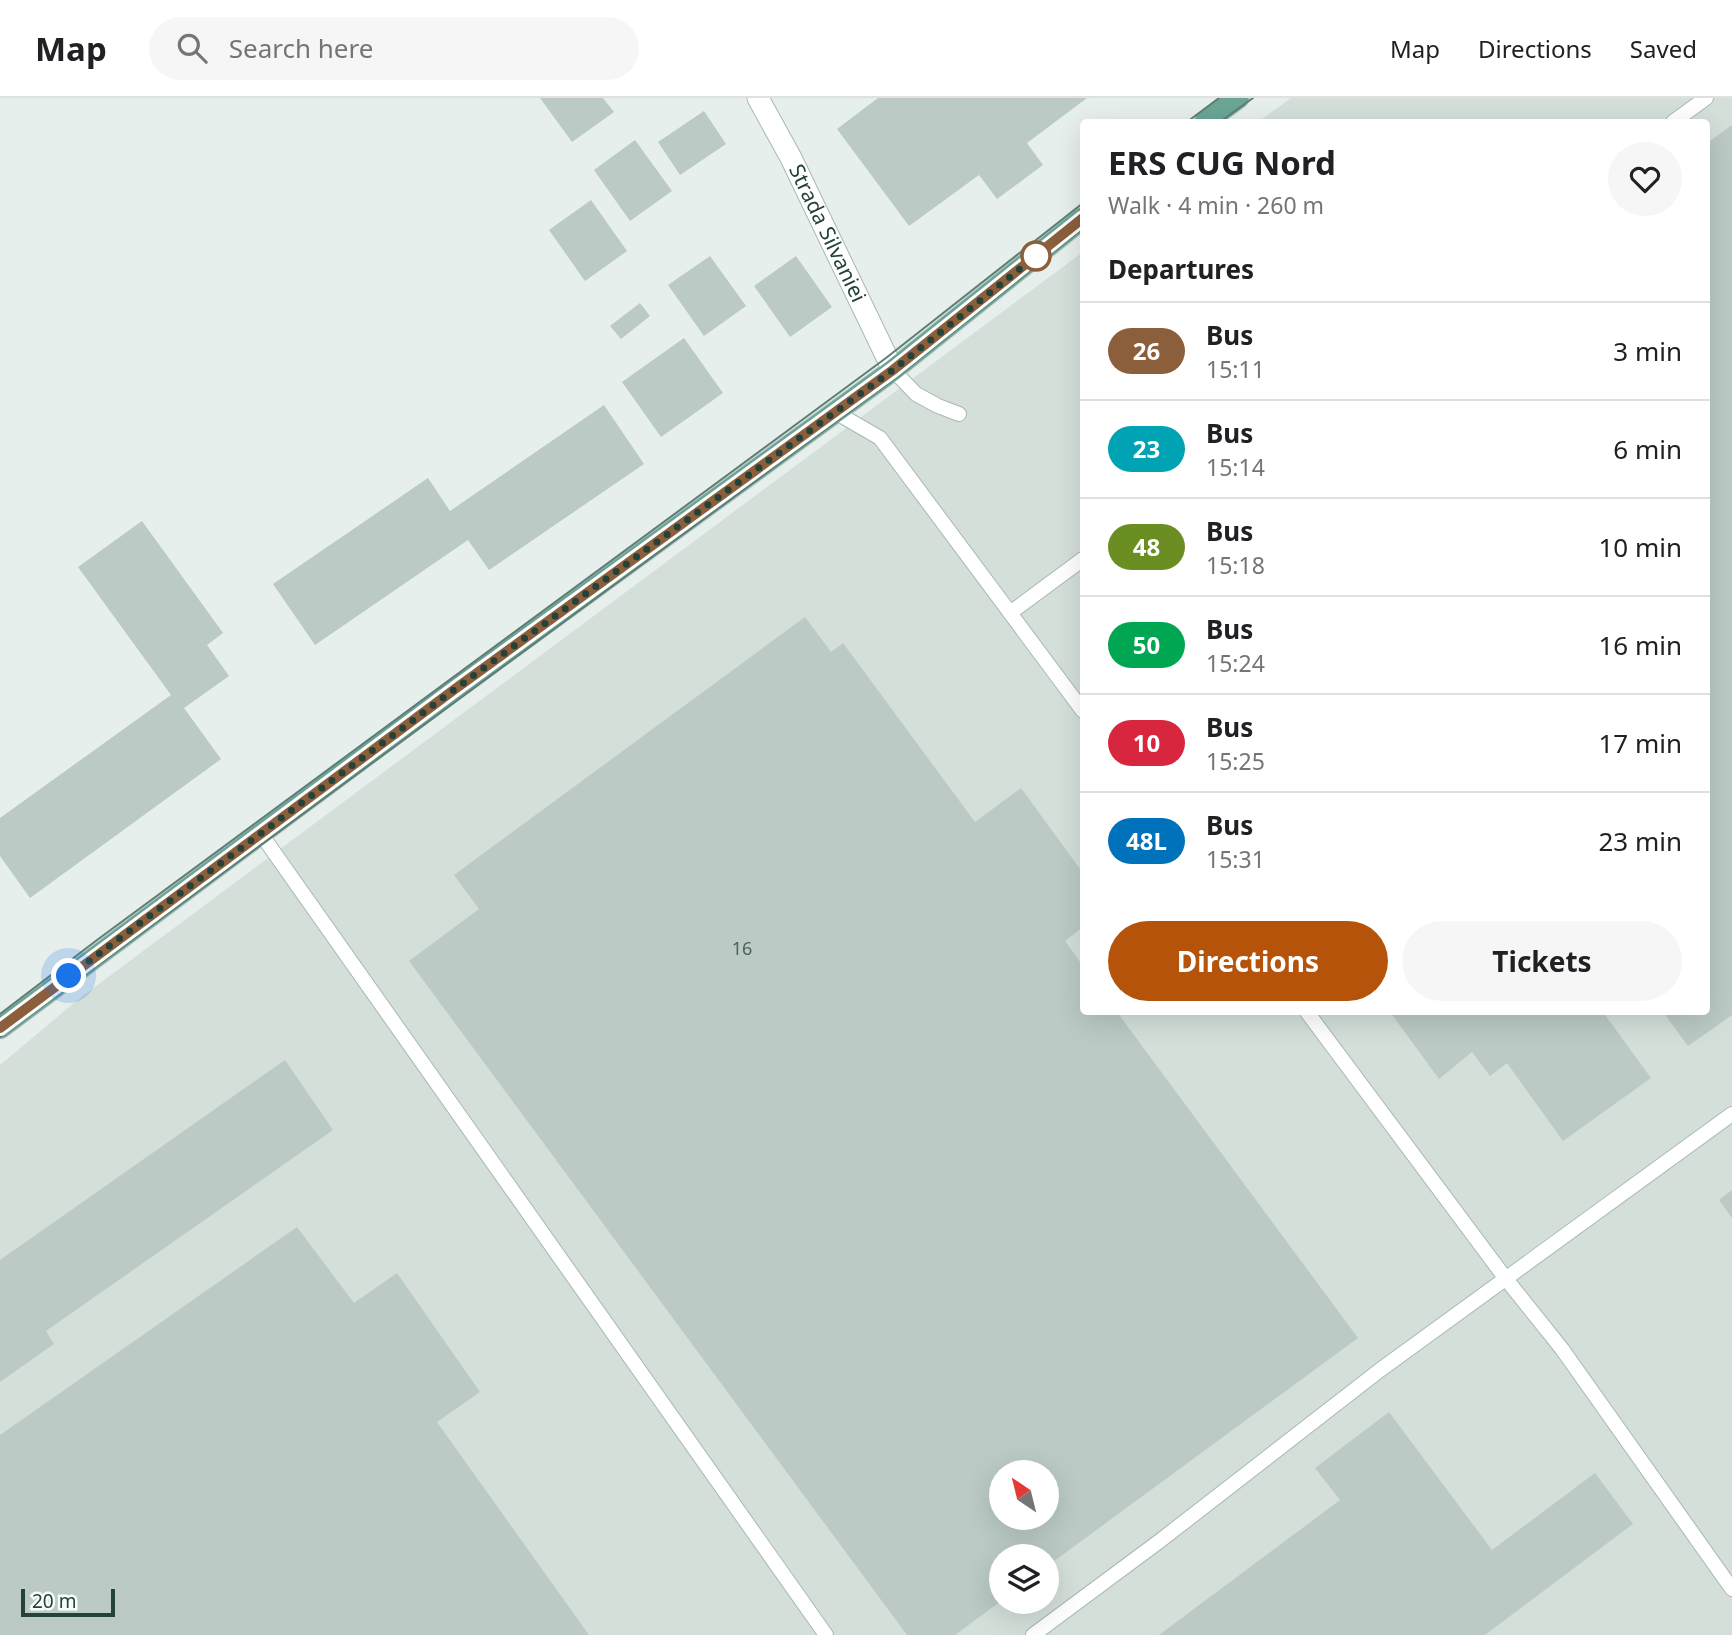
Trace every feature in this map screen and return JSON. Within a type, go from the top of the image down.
[{"type":"main road","points":[[1209,119],[1238,98]]},
{"type":"main road","points":[[0,1028],[893,370],[1080,220]]},
{"type":"street","name":"Strada Silvaniei","points":[[758,98],[791,158],[893,370]]},
{"type":"lane","points":[[1677,119],[1706,98]]},
{"type":"lane","points":[[893,370],[916,394],[959,414]]},
{"type":"lane","points":[[835,412],[880,438],[1080,707]]},
{"type":"lane","points":[[1010,613],[1080,561]]},
{"type":"lane","points":[[261,834],[826,1635]]},
{"type":"lane","points":[[1309,1015],[1506,1279],[1562,1349],[1732,1589]]},
{"type":"lane","points":[[1033,1635],[1161,1540],[1380,1370],[1732,1114]]},
{"type":"shaded area","points":[[1291,98],[1732,98],[1732,1635],[0,1635],[0,1065],[80,998],[1080,254],[1080,1015],[1710,1015],[1710,119],[1262,119]]},
{"type":"building","points":[[540,98],[603,98],[614,112],[572,142]]},
{"type":"building","points":[[878,98],[1087,98],[1027,143],[1043,165],[997,199],[979,175],[909,226],[837,129]]},
{"type":"building","points":[[704,111],[726,144],[680,175],[658,142]]},
{"type":"building","points":[[1732,125],[1732,1015],[1688,1046],[1665,1015],[1710,1015],[1710,141]]},
{"type":"building","points":[[635,140],[672,191],[630,221],[594,170]]},
{"type":"building","points":[[591,200],[627,251],[585,281],[549,230]]},
{"type":"building","points":[[710,256],[746,306],[704,336],[668,285]]},
{"type":"building","points":[[796,256],[832,307],[790,337],[754,286]]},
{"type":"building","points":[[640,303],[650,316],[621,339],[610,326]]},
{"type":"building","points":[[684,338],[723,393],[661,437],[622,382]]},
{"type":"building","points":[[604,405],[644,464],[489,570],[468,540],[315,645],[273,584],[428,478],[450,511]]},
{"type":"building","points":[[142,521],[223,633],[207,645],[229,676],[184,708],[221,759],[30,898],[0,856],[0,818],[171,695],[78,567]]},
{"type":"building","points":[[805,617],[831,652],[843,643],[975,822],[1021,788],[1080,869],[1080,929],[1065,941],[1080,962],[1080,1015],[1119,1015],[1358,1338],[1059,1557],[1059,1544],[989,1544],[989,1610],[955,1635],[907,1635],[409,961],[479,909],[454,875]]},
{"type":"building","points":[[1392,1015],[1605,1015],[1651,1078],[1563,1141],[1507,1063],[1490,1076],[1472,1052],[1439,1079]]},
{"type":"building","points":[[285,1060],[333,1130],[46,1331],[54,1344],[0,1382],[0,1260]]},
{"type":"building","points":[[1732,1190],[1732,1218],[1719,1200]]},
{"type":"building","points":[[297,1227],[354,1303],[397,1273],[480,1392],[437,1422],[589,1635],[0,1635],[0,1435]]},
{"type":"building","points":[[1389,1412],[1492,1550],[1595,1473],[1633,1524],[1485,1635],[1159,1635],[1340,1500],[1315,1468]]},
{"type":"tram line","points":[[1191,119],[1219,98]]},
{"type":"tram line","points":[[1224,119],[1253,98]]},
{"type":"tram line","points":[[0,1014],[886,358],[1080,205]]},
{"type":"tram line","points":[[0,1037],[898,376],[1080,230]]},
{"type":"bus line","name":"26","points":[[0,1028],[455,689],[893,370],[1080,220]]},
{"type":"route","points":[[69,976],[455,689],[893,370],[1036,256]]}]
